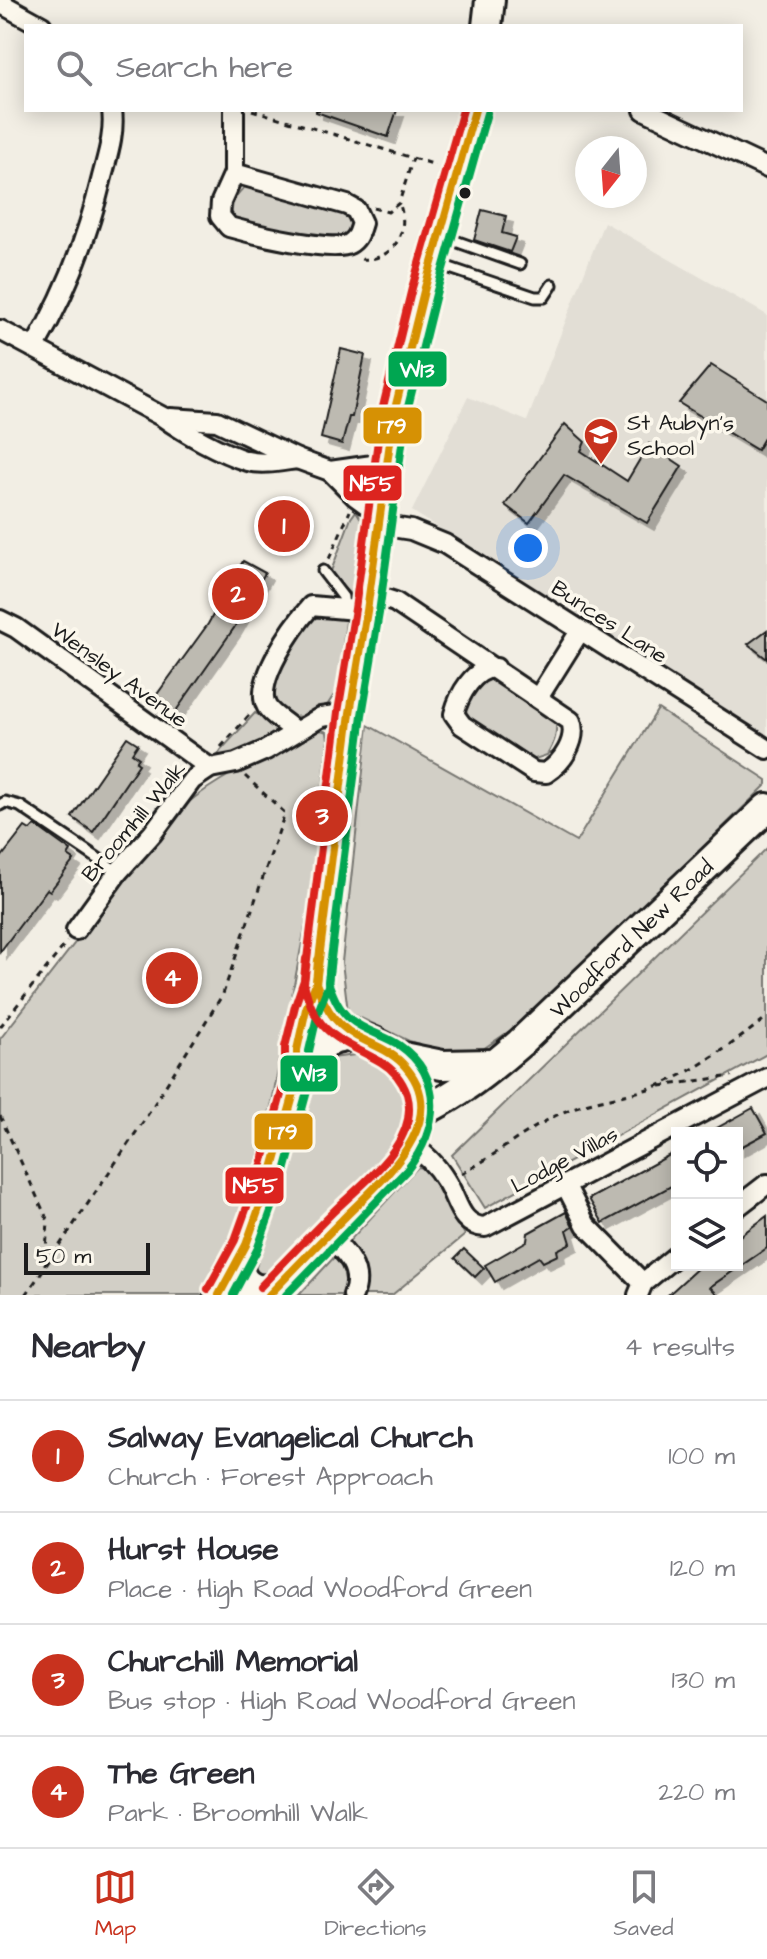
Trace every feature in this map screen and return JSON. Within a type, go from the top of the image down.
[{"type":"main road","points":[[487,24],[490,0]]},
{"type":"main road","points":[[297,1082],[297,1050],[306,1009],[316,983],[350,713],[360,605],[380,520],[394,413],[474,112]]},
{"type":"main road","name":"Woodford New Road","points":[[421,1112],[471,1084],[520,1043],[767,808]]},
{"type":"main road","points":[[239,1259],[240,1274],[250,1286],[266,1290],[276,1288],[392,1170],[417,1131],[421,1112],[417,1085],[412,1075],[382,1047],[354,1036],[335,1022],[316,983]]},
{"type":"main road","points":[[219,1295],[239,1259],[263,1200],[301,1070],[320,1046],[341,1036],[354,1036]]},
{"type":"main road","points":[[393,1055],[442,1065],[492,1064]]},
{"type":"street","points":[[0,3],[38,24]]},
{"type":"street","points":[[34,348],[72,272],[94,211],[112,136],[112,112]]},
{"type":"street","points":[[234,112],[234,173],[221,202],[220,216],[229,227],[330,247],[347,245],[359,235],[362,223],[356,210],[234,173]]},
{"type":"street","points":[[648,112],[767,168]]},
{"type":"street","points":[[0,330],[163,417],[217,421],[330,471],[380,520]]},
{"type":"street","points":[[330,471],[387,463]]},
{"type":"street","name":"Bunces Lane","points":[[380,520],[435,539],[767,749]]},
{"type":"street","points":[[295,732],[268,710],[262,698],[276,657],[311,606],[395,602],[496,668],[571,721],[573,740],[555,767],[546,773],[534,772],[462,725],[454,714],[457,703],[477,674],[486,668],[496,668]]},
{"type":"street","name":"Wensley Avenue","points":[[0,620],[16,628],[208,766]]},
{"type":"street","points":[[538,698],[580,631]]},
{"type":"street","name":"Broomhill Walk","points":[[76,930],[192,780],[208,766],[236,763],[321,717],[350,713]]},
{"type":"street","name":"Lodge Villas","points":[[410,1145],[422,1152],[447,1181],[462,1215],[476,1227],[485,1227],[767,1078]]},
{"type":"street","points":[[743,1202],[767,1184]]},
{"type":"street","points":[[566,1186],[586,1225],[641,1289],[671,1261]]},
{"type":"street","points":[[327,1235],[340,1246],[355,1268],[356,1290],[353,1295]]},
{"type":"lane","points":[[436,249],[520,264]]},
{"type":"lane","points":[[436,249],[535,297],[544,297],[552,285]]},
{"type":"lane","points":[[323,571],[343,597],[360,605]]},
{"type":"lane","points":[[0,805],[5,802],[20,806],[118,872]]},
{"type":"path","points":[[259,112],[446,168]]},
{"type":"path","points":[[356,210],[365,205],[388,212],[399,203],[413,158]]},
{"type":"path","points":[[347,245],[360,258],[372,260],[386,255],[396,246],[404,214],[399,203]]},
{"type":"path","points":[[323,571],[343,532],[351,508]]},
{"type":"path","points":[[208,766],[262,698]]},
{"type":"path","points":[[26,1295],[143,1122],[223,994],[285,813],[239,770],[236,763]]},
{"type":"path","points":[[0,1027],[76,930]]},
{"type":"path","points":[[654,1087],[682,1075],[767,1017]]},
{"type":"path","points":[[447,1181],[484,1162],[541,1123],[574,1107],[654,1087],[739,1074]]},
{"type":"path","points":[[0,1116],[48,1221],[45,1269]]},
{"type":"shaded area","points":[[252,182],[350,215],[357,231],[341,243],[234,221],[232,209],[235,198]]},
{"type":"shaded area","name":"St Aubyn's School","points":[[604,222],[767,315],[767,739],[569,613],[568,602],[552,593],[544,595],[412,511],[468,397],[527,421]]},
{"type":"shaded area","points":[[209,427],[258,449],[261,454],[259,458],[210,437]]},
{"type":"shaded area","points":[[356,511],[367,528],[352,596],[330,574]]},
{"type":"shaded area","points":[[342,614],[346,621],[337,690],[328,704],[305,717],[288,716],[271,701],[275,678],[314,615]]},
{"type":"shaded area","points":[[488,676],[555,718],[555,737],[547,755],[529,761],[460,715],[462,692]]},
{"type":"shaded area","points":[[658,709],[767,780],[767,784],[530,1017],[483,1049],[452,1054],[409,1041],[348,1012],[342,962],[368,725],[576,842]]},
{"type":"shaded area","points":[[255,713],[281,726],[281,735],[223,760],[218,755],[221,750]]},
{"type":"shaded area","points":[[311,731],[327,732],[328,740],[307,916],[272,1102],[251,1184],[224,1260],[202,1295],[0,1295],[0,1039],[176,813],[224,778]]},
{"type":"shaded area","points":[[767,848],[767,1054],[485,1208],[452,1155]]},
{"type":"shaded area","points":[[355,1055],[383,1068],[401,1087],[407,1110],[404,1130],[389,1156],[272,1271],[262,1274],[255,1270],[290,1166],[308,1089],[315,1074],[332,1058]]},
{"type":"shaded area","points":[[418,1167],[425,1168],[442,1192],[465,1235],[392,1295],[299,1295]]},
{"type":"building","points":[[316,112],[396,112],[388,137]]},
{"type":"building","points":[[482,210],[506,216],[502,233],[516,237],[510,252],[474,240]]},
{"type":"building","points":[[341,349],[365,355],[352,417],[349,417],[342,444],[321,438]]},
{"type":"building","points":[[711,365],[767,400],[767,433],[757,450],[679,403]]},
{"type":"building","points":[[565,424],[585,442],[581,451],[627,481],[649,444],[682,466],[647,523],[564,475],[529,523],[505,505]]},
{"type":"building","points":[[243,561],[265,573],[234,628],[171,718],[150,704],[208,624]]},
{"type":"building","points":[[767,630],[767,659],[748,644]]},
{"type":"building","points":[[127,737],[138,744],[132,753],[139,758],[136,762],[139,764],[93,832],[72,817]]},
{"type":"building","points":[[35,825],[71,851],[68,856],[74,860],[50,891],[47,889],[0,952],[0,859],[25,827],[30,830]]},
{"type":"building","points":[[753,1108],[767,1133],[743,1146],[743,1127],[719,1127]]},
{"type":"building","points":[[671,1154],[671,1186],[603,1223],[589,1199]]},
{"type":"building","points":[[566,1212],[573,1226],[567,1230],[571,1243],[557,1250],[558,1255],[543,1262],[539,1257],[495,1282],[485,1265],[527,1241],[528,1233]]},
{"type":"building","points":[[767,1216],[767,1248],[743,1264],[743,1234]]},
{"type":"building","points":[[464,1249],[484,1268],[475,1277],[455,1258]]},
{"type":"building","points":[[694,1271],[733,1271],[710,1287],[718,1295],[668,1295]]},
{"type":"transit line","name":"N55","points":[[260,1287],[386,1160],[405,1129],[409,1112],[407,1094],[397,1075],[322,1025],[304,983],[338,712],[382,411],[412,288],[462,112]]},
{"type":"transit line","name":"179","points":[[269,1295],[392,1169],[417,1128],[421,1106],[417,1085],[402,1063],[341,1025],[324,1002],[316,983],[350,713],[394,413],[424,291],[474,112]]},
{"type":"transit line","name":"W13","points":[[286,1295],[407,1170],[425,1138],[430,1122],[430,1089],[414,1058],[399,1045],[350,1019],[339,1006],[328,982],[362,715],[406,415],[487,113]]},
{"type":"transit line","name":"N55","points":[[208,1289],[235,1240],[261,1168],[285,1080],[285,1047],[304,980],[306,959]]},
{"type":"transit line","name":"179","points":[[219,1295],[246,1245],[272,1172],[297,1082],[297,1050],[306,1009],[316,983],[318,960]]},
{"type":"transit line","name":"W13","points":[[233,1295],[257,1250],[284,1175],[309,1084],[309,1051],[328,986],[330,961]]},
{"type":"place","name":"St Aubyn's School","points":[[601,466]]},
{"type":"place","name":"Salway Evangelical Church","points":[[284,526]]},
{"type":"place","name":"Hurst House","points":[[238,594]]},
{"type":"place","name":"Churchill Memorial","points":[[322,816]]},
{"type":"place","name":"The Green","points":[[172,978]]}]
